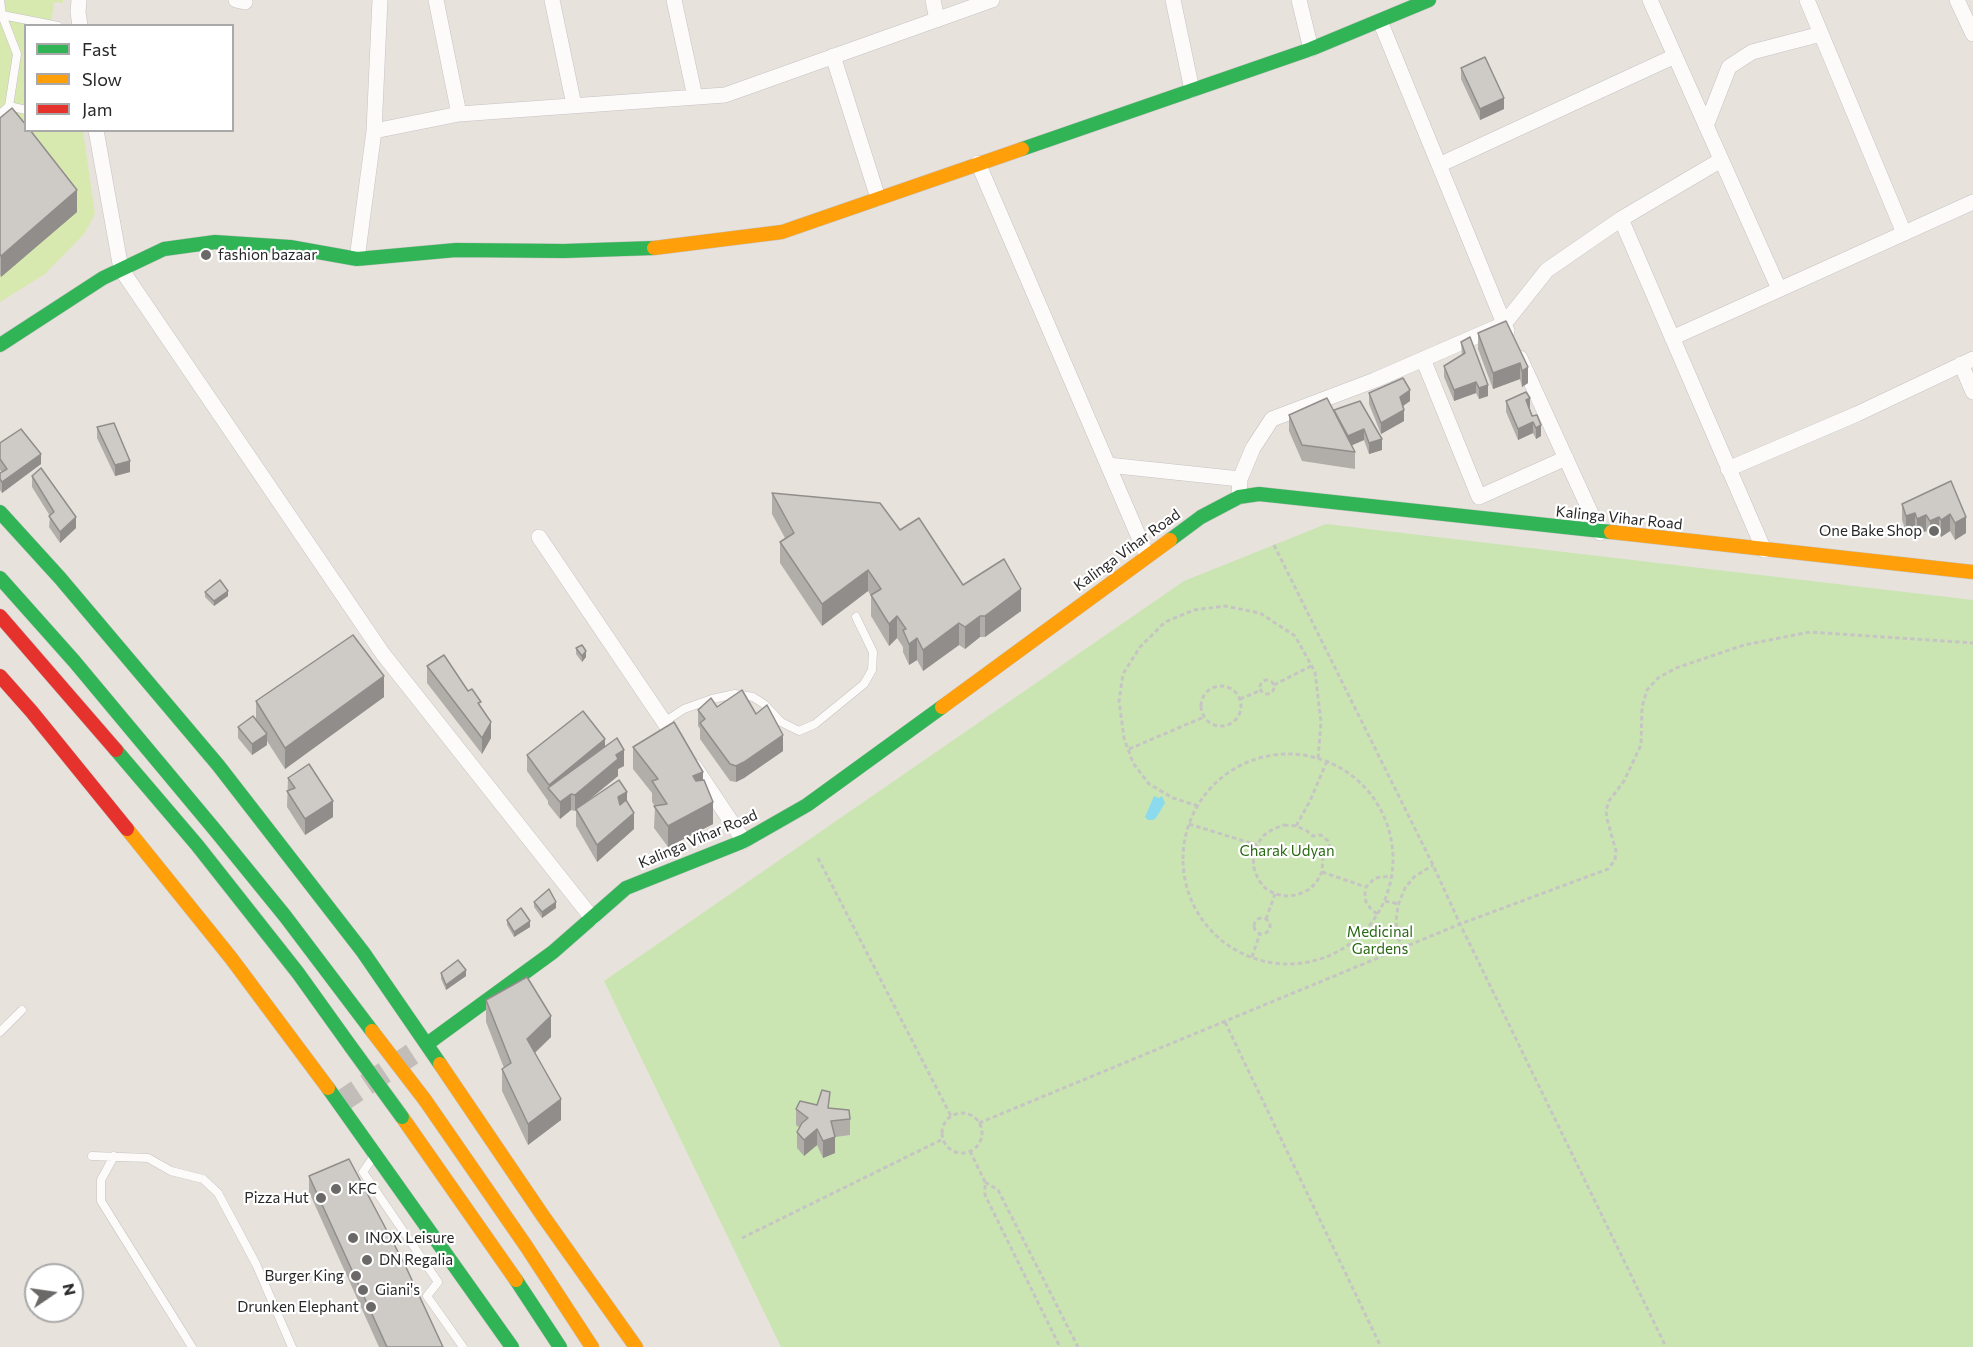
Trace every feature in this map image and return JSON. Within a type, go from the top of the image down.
[{"type":"main road","points":[[0,345],[103,278],[164,249],[215,243],[290,247],[357,259],[456,250],[564,251],[664,248],[782,232],[1311,49],[1421,2]]},
{"type":"main road","name":"Kalinga Vihar Road","points":[[427,1044],[553,952],[626,888],[744,841],[807,806],[1200,517],[1239,497],[1259,494],[1973,572]]},
{"type":"main road","points":[[0,512],[60,578],[218,765],[363,952],[536,1206],[636,1347]]},
{"type":"main road","points":[[0,578],[74,662],[285,916],[424,1100],[526,1246],[591,1347]]},
{"type":"main road","points":[[0,616],[196,845],[298,973],[496,1250],[560,1347]]},
{"type":"main road","points":[[0,676],[32,712],[231,958],[339,1103],[512,1347]]},
{"type":"street","points":[[79,0],[80,24]]},
{"type":"street","points":[[357,259],[374,131],[380,0]]},
{"type":"street","points":[[436,0],[459,114]]},
{"type":"street","points":[[552,0],[574,105]]},
{"type":"street","points":[[674,0],[695,97]]},
{"type":"street","points":[[933,0],[937,20]]},
{"type":"street","points":[[374,131],[459,114],[725,95],[992,0]]},
{"type":"street","points":[[1173,0],[1191,90]]},
{"type":"street","points":[[1299,0],[1311,49]]},
{"type":"street","points":[[1650,0],[1779,289]]},
{"type":"street","points":[[1807,0],[1904,233]]},
{"type":"street","points":[[1957,0],[1973,34]]},
{"type":"street","points":[[1380,21],[1504,324],[1600,533]]},
{"type":"street","points":[[1706,126],[1729,67],[1752,52],[1821,34]]},
{"type":"street","points":[[833,56],[878,198]]},
{"type":"street","points":[[1439,165],[1675,56]]},
{"type":"street","points":[[96,132],[121,269],[383,654],[592,918]]},
{"type":"street","points":[[1239,497],[1240,479],[1253,447],[1272,419],[1504,324],[1547,270],[1621,219],[1721,160]]},
{"type":"street","points":[[978,164],[1147,556]]},
{"type":"street","points":[[1672,338],[1973,202]]},
{"type":"street","points":[[1621,219],[1764,550]]},
{"type":"street","points":[[1423,359],[1479,497],[1566,458]]},
{"type":"street","points":[[1728,469],[1857,414],[1967,362],[1973,392]]},
{"type":"street","points":[[1108,465],[1240,479]]},
{"type":"street","points":[[539,537],[744,841]]},
{"type":"lane","points":[[0,0],[1,15],[17,54],[9,106],[0,114]]},
{"type":"lane","points":[[1,15],[48,24]]},
{"type":"lane","points":[[9,106],[24,110]]},
{"type":"lane","points":[[664,722],[684,710],[735,693],[753,697],[764,704],[781,722],[799,731],[815,724],[864,684],[872,670],[873,652],[856,617]]},
{"type":"lane","points":[[0,1032],[22,1010]]},
{"type":"lane","points":[[375,1154],[363,1172],[438,1282],[427,1296],[463,1347]]},
{"type":"lane","points":[[92,1156],[148,1158],[171,1171],[203,1179],[218,1193],[256,1264],[292,1347]]},
{"type":"lane","points":[[114,1156],[101,1180],[101,1201],[192,1347]]},
{"type":"path","points":[[1274,545],[1434,865],[1460,924],[1666,1347]]},
{"type":"path","points":[[1198,807],[1173,798],[1149,784],[1133,763],[1124,738],[1119,701],[1124,674],[1140,646],[1165,622],[1194,609],[1225,606],[1260,614],[1295,636],[1315,672],[1321,722],[1318,759]]},
{"type":"path","points":[[979,1123],[1460,924],[1602,872],[1612,866],[1616,851],[1606,811],[1609,801],[1624,781],[1641,745],[1642,707],[1647,690],[1658,678],[1676,668],[1744,645],[1810,632],[1973,643]]},
{"type":"path","points":[[1274,685],[1311,666]]},
{"type":"path","points":[[1272,681],[1274,690],[1271,694],[1264,694],[1260,690],[1261,683],[1272,681]]},
{"type":"path","points":[[1227,686],[1240,699],[1240,713],[1232,723],[1220,726],[1208,722],[1204,717],[1201,710],[1203,697],[1213,687],[1227,686]]},
{"type":"path","points":[[1240,699],[1260,690]]},
{"type":"path","points":[[1128,750],[1204,717]]},
{"type":"path","points":[[1294,754],[1328,761],[1356,779],[1378,805],[1391,836],[1393,870],[1385,901],[1363,934],[1334,955],[1300,965],[1264,963],[1231,949],[1205,924],[1188,893],[1183,857],[1189,824],[1205,794],[1230,771],[1261,757],[1294,754]]},
{"type":"path","points":[[1296,826],[1328,761]]},
{"type":"path","points":[[1189,824],[1257,845]]},
{"type":"path","points":[[1284,825],[1296,826],[1313,836],[1322,835],[1328,841],[1330,849],[1323,856],[1322,872],[1316,883],[1308,890],[1297,895],[1275,894],[1265,888],[1258,879],[1253,856],[1263,836],[1273,829],[1284,825]]},
{"type":"path","points":[[818,858],[951,1116]]},
{"type":"path","points":[[1402,949],[1396,921],[1399,904],[1414,877],[1434,865]]},
{"type":"path","points":[[1322,872],[1366,887]]},
{"type":"path","points":[[1377,914],[1366,902],[1366,887],[1375,878],[1391,876]]},
{"type":"path","points":[[1266,919],[1275,894]]},
{"type":"path","points":[[1385,901],[1399,904]]},
{"type":"path","points":[[1260,933],[1256,930],[1255,923],[1258,919],[1266,919]]},
{"type":"path","points":[[1260,933],[1265,933],[1270,928],[1266,919]]},
{"type":"path","points":[[1252,957],[1260,933]]},
{"type":"path","points":[[1225,1022],[1381,1347]]},
{"type":"path","points":[[963,1113],[979,1123],[982,1136],[976,1148],[963,1153],[951,1149],[943,1138],[944,1126],[951,1116],[963,1113]]},
{"type":"path","points":[[742,1238],[943,1138]]},
{"type":"path","points":[[970,1151],[985,1182],[985,1195],[1060,1347]]},
{"type":"path","points":[[985,1182],[998,1190],[1078,1347]]},
{"type":"green space","points":[[0,0],[63,0],[63,3],[54,2],[51,24],[24,24],[24,132],[83,132],[95,214],[84,234],[45,274],[0,302]]},
{"type":"green space","name":"Medicinal Gardens","points":[[1326,524],[1973,600],[1973,1347],[781,1347],[604,981],[1184,581]]},
{"type":"water","points":[[1154,796],[1159,798],[1162,796],[1165,803],[1156,818],[1148,820],[1145,817]]},
{"type":"building","points":[[1485,57],[1504,98],[1480,109],[1461,68]]},
{"type":"building","points":[[12,108],[24,123],[24,132],[32,132],[77,190],[1,256],[0,254],[0,118]]},
{"type":"building","points":[[1506,321],[1528,367],[1522,371],[1520,363],[1493,373],[1478,333]]},
{"type":"building","points":[[1470,337],[1488,385],[1479,388],[1476,382],[1454,390],[1444,366],[1465,353],[1461,342]]},
{"type":"building","points":[[1403,378],[1410,390],[1400,397],[1404,410],[1381,423],[1369,393]]},
{"type":"building","points":[[1526,392],[1530,398],[1526,400],[1532,416],[1537,415],[1541,425],[1536,428],[1533,422],[1518,429],[1506,401]]},
{"type":"building","points":[[1327,398],[1355,452],[1302,445],[1289,415]]},
{"type":"building","points":[[1360,401],[1382,439],[1369,443],[1364,429],[1348,436],[1334,410]]},
{"type":"building","points":[[114,423],[130,461],[115,465],[97,427]]},
{"type":"building","points":[[21,429],[41,454],[2,482],[0,473],[7,469],[0,459],[0,443]]},
{"type":"building","points":[[41,468],[76,517],[60,532],[49,516],[54,512],[32,476]]},
{"type":"building","points":[[1951,481],[1966,517],[1955,523],[1950,514],[1941,520],[1939,517],[1930,521],[1926,515],[1917,519],[1915,513],[1906,516],[1902,504]]},
{"type":"building","points":[[772,493],[880,503],[900,530],[919,518],[963,585],[1004,559],[1021,589],[985,616],[980,616],[965,627],[959,623],[923,650],[917,638],[909,644],[903,630],[906,629],[897,616],[889,624],[871,595],[881,589],[868,570],[822,604],[780,542],[794,533]]},
{"type":"building","points":[[220,580],[228,591],[214,601],[205,592]]},
{"type":"building","points":[[353,635],[384,676],[285,748],[256,701]]},
{"type":"building","points":[[582,645],[586,651],[582,656],[576,648]]},
{"type":"building","points":[[444,655],[468,691],[472,689],[491,722],[482,738],[427,666]]},
{"type":"building","points":[[742,690],[756,714],[767,705],[783,735],[736,766],[730,764],[700,723],[705,719],[698,710],[711,698],[717,707]]},
{"type":"building","points":[[583,711],[605,739],[549,785],[527,755]]},
{"type":"building","points":[[253,716],[267,734],[252,744],[238,727]]},
{"type":"building","points":[[674,722],[703,772],[693,776],[696,781],[704,780],[713,802],[668,826],[654,806],[667,804],[652,781],[658,779],[633,747]]},
{"type":"building","points":[[617,738],[624,750],[616,755],[618,759],[575,795],[571,794],[560,802],[548,788]]},
{"type":"building","points":[[309,764],[333,801],[305,819],[287,791],[295,788],[288,778]]},
{"type":"building","points":[[619,780],[627,792],[618,797],[620,805],[626,800],[634,813],[597,845],[576,809]]},
{"type":"building","points":[[549,889],[556,902],[542,912],[534,902]]},
{"type":"building","points":[[521,908],[530,921],[514,932],[507,920]]},
{"type":"building","points":[[458,960],[466,970],[446,985],[441,973]]},
{"type":"building","points":[[527,977],[551,1016],[527,1039],[561,1099],[528,1124],[502,1069],[511,1063],[486,1000]]},
{"type":"building","points":[[822,1090],[830,1092],[828,1108],[849,1110],[850,1119],[831,1121],[835,1137],[823,1141],[817,1129],[804,1140],[797,1132],[808,1118],[796,1109],[800,1101],[817,1105]]},
{"type":"building","name":"DN Regalia","points":[[349,1159],[405,1265],[443,1347],[387,1347],[309,1176]]},
{"type":"tunnel","points":[[339,1103],[427,1044]]},
{"type":"traffic: fast","points":[[1022,149],[1311,49],[1429,0]]},
{"type":"traffic: fast","points":[[0,345],[103,278],[164,249],[215,242],[290,247],[357,259],[456,250],[564,251],[654,248]]},
{"type":"traffic: fast","points":[[1170,540],[1201,517],[1239,497],[1259,494],[1611,532]]},
{"type":"traffic: fast","points":[[0,512],[60,578],[218,765],[363,952],[440,1064]]},
{"type":"traffic: fast","points":[[0,578],[74,661],[215,830],[285,916],[372,1031]]},
{"type":"traffic: fast","points":[[427,1044],[553,952],[626,888],[744,841],[807,805],[942,707]]},
{"type":"traffic: fast","points":[[116,750],[197,845],[298,973],[351,1047]]},
{"type":"traffic: fast","points":[[351,1047],[402,1117]]},
{"type":"traffic: fast","points":[[328,1088],[512,1347]]},
{"type":"traffic: fast","points":[[516,1280],[560,1347]]},
{"type":"traffic: slow","points":[[654,248],[782,232],[1022,149]]},
{"type":"traffic: slow","points":[[1611,532],[1973,572]]},
{"type":"traffic: slow","points":[[942,707],[1170,540]]},
{"type":"traffic: slow","points":[[127,829],[231,958],[328,1088]]},
{"type":"traffic: slow","points":[[372,1031],[425,1100]]},
{"type":"traffic: slow","points":[[440,1064],[543,1216],[636,1347]]},
{"type":"traffic: slow","points":[[425,1100],[526,1246],[592,1347]]},
{"type":"traffic: slow","points":[[402,1117],[516,1280]]},
{"type":"traffic: jam","points":[[0,616],[116,750]]},
{"type":"traffic: jam","points":[[0,676],[127,829]]},
{"type":"place","name":"fashion bazaar","points":[[206,255]]},
{"type":"place","name":"One Bake Shop","points":[[1934,531]]},
{"type":"place","name":"KFC","points":[[336,1189]]},
{"type":"place","name":"Pizza Hut","points":[[321,1198]]},
{"type":"place","name":"INOX Leisure","points":[[353,1238]]},
{"type":"place","name":"DN Regalia","points":[[367,1260]]},
{"type":"place","name":"Burger King","points":[[356,1276]]},
{"type":"place","name":"Giani's","points":[[363,1290]]},
{"type":"place","name":"Drunken Elephant","points":[[371,1307]]},
{"type":"park label","name":"Charak Udyan","points":[[1287,851]]}]
